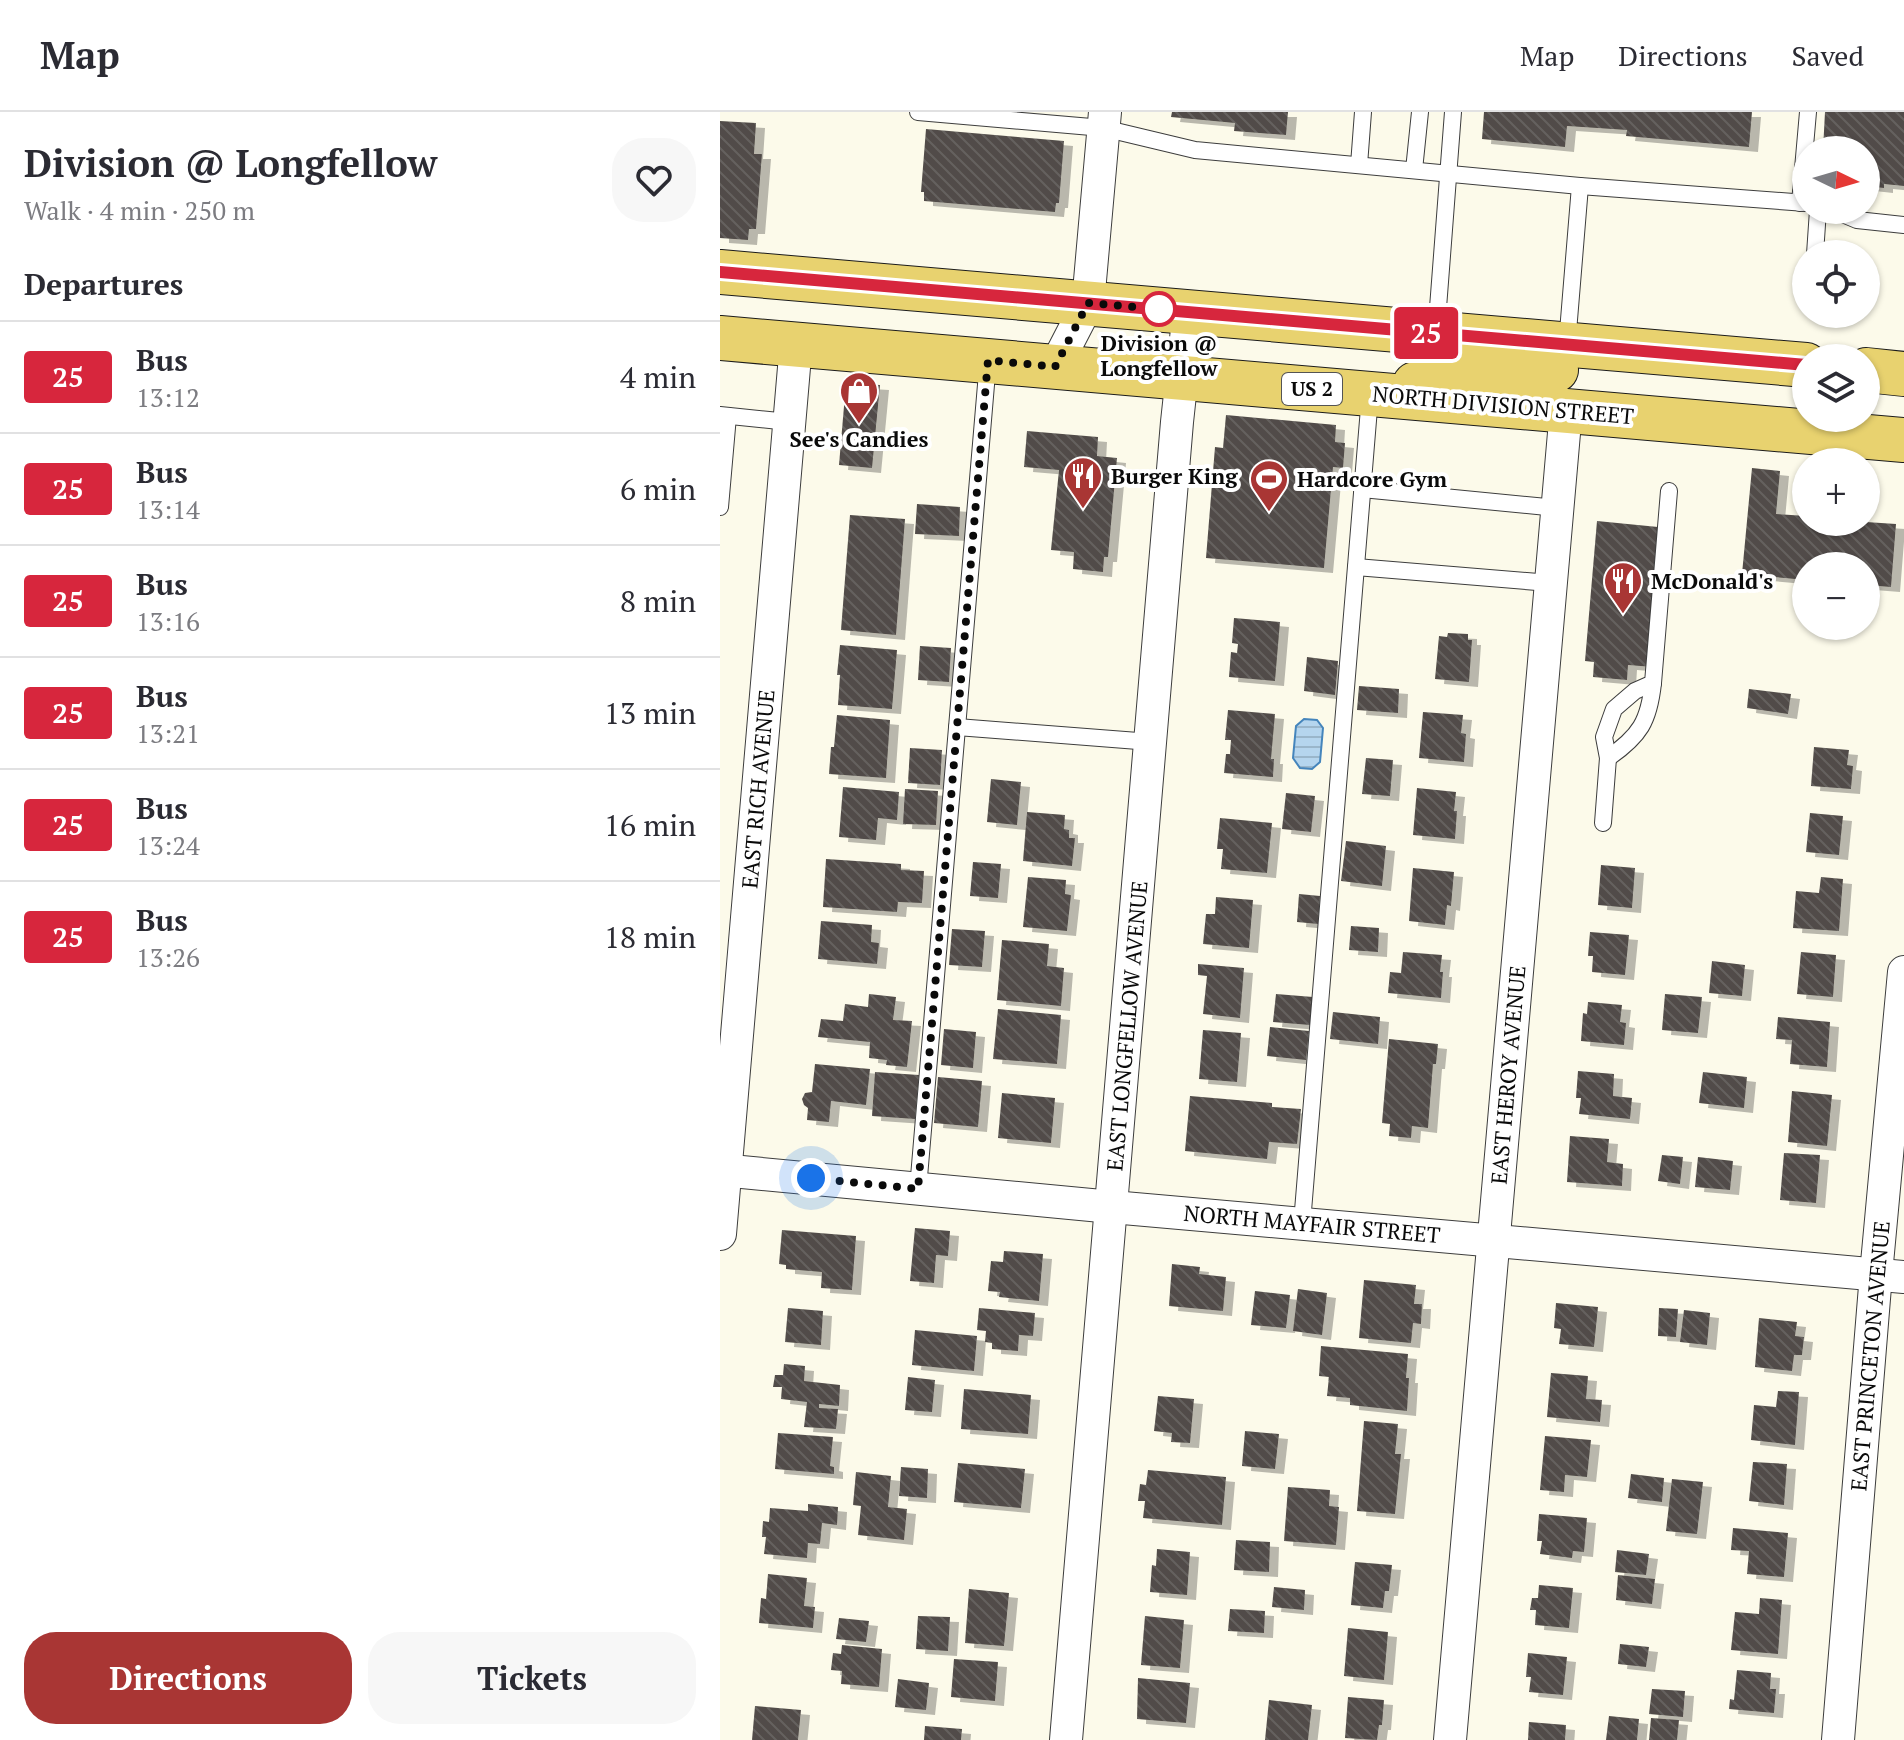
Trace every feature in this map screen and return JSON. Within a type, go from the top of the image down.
[{"type":"main road","points":[[720,272],[1792,364]]},
{"type":"main road","name":"NORTH DIVISION STREET","points":[[720,338],[1904,440]]},
{"type":"main road","points":[[1370,394],[1484,370],[1551,373],[1566,359],[1567,346]]},
{"type":"main road","points":[[1880,371],[1904,374]]},
{"type":"street","points":[[1055,367],[1088,303],[1104,120]]},
{"type":"street","name":"EAST LONGFELLOW AVENUE","points":[[1066,1740],[1189,311]]},
{"type":"street","name":"EAST RICH AVENUE","points":[[720,1234],[723,1170],[796,344]]},
{"type":"street","name":"EAST HEROY AVENUE","points":[[1450,1740],[1566,410]]},
{"type":"street","name":"EAST PRINCETON AVENUE","points":[[1838,1740],[1890,1275],[1904,972]]},
{"type":"street","name":"NORTH MAYFAIR STREET","points":[[723,1170],[1890,1275]]},
{"type":"lane","points":[[918,112],[1104,120],[1195,150],[1792,202]]},
{"type":"lane","points":[[1359,165],[1363,112]]},
{"type":"lane","points":[[1414,170],[1420,112]]},
{"type":"lane","points":[[1436,334],[1453,112]]},
{"type":"lane","points":[[1807,136],[1808,112]]},
{"type":"lane","points":[[1567,346],[1580,186]]},
{"type":"lane","points":[[1880,222],[1904,225]]},
{"type":"lane","points":[[918,1189],[988,360]]},
{"type":"lane","points":[[1302,1223],[1370,394]]},
{"type":"lane","points":[[720,507],[724,415],[789,422]]},
{"type":"lane","points":[[1362,489],[1557,508]]},
{"type":"lane","points":[[1608,758],[1629,744],[1644,724],[1651,701],[1669,491]]},
{"type":"lane","points":[[1356,567],[1550,583]]},
{"type":"lane","points":[[1603,823],[1608,758],[1604,737],[1614,709],[1635,691],[1653,683]]},
{"type":"lane","points":[[957,727],[1151,742]]},
{"type":"water","points":[[1304,719],[1317,720],[1323,728],[1320,762],[1312,769],[1300,768],[1293,758],[1296,726]]},
{"type":"building","points":[[1172,112],[1288,112],[1286,135],[1234,131],[1235,123],[1171,117]]},
{"type":"building","points":[[1484,112],[1752,112],[1749,147],[1626,136],[1627,130],[1567,126],[1565,147],[1482,139]]},
{"type":"building","points":[[1825,112],[1904,112],[1904,186],[1884,184],[1884,188],[1880,188],[1880,136],[1824,136]]},
{"type":"building","points":[[720,121],[756,123],[754,154],[762,154],[756,229],[749,229],[748,240],[720,238]]},
{"type":"building","points":[[926,129],[1064,141],[1059,203],[1056,203],[1055,212],[924,201],[924,192],[921,192]]},
{"type":"building","name":"See's Candies","points":[[846,383],[880,385],[872,468],[839,465]]},
{"type":"building","name":"Hardcore Gym","points":[[1226,415],[1336,425],[1335,442],[1345,443],[1343,468],[1333,467],[1324,568],[1206,558],[1215,447],[1223,448]]},
{"type":"building","name":"Burger King","points":[[1027,431],[1098,437],[1097,456],[1117,458],[1108,557],[1104,557],[1103,572],[1073,569],[1074,552],[1051,550],[1059,470],[1024,467]]},
{"type":"building","points":[[1752,468],[1780,471],[1776,514],[1792,515],[1792,536],[1880,536],[1880,523],[1896,524],[1891,587],[1880,586],[1880,552],[1792,552],[1792,579],[1742,574]]},
{"type":"building","points":[[917,504],[960,507],[959,536],[915,534]]},
{"type":"building","points":[[850,515],[905,519],[896,635],[841,630]]},
{"type":"building","name":"McDonald's","points":[[1597,521],[1658,527],[1654,568],[1661,569],[1653,667],[1628,665],[1627,680],[1593,677],[1594,662],[1585,661]]},
{"type":"building","points":[[1234,618],[1280,622],[1275,681],[1229,677],[1231,652],[1237,653],[1238,644],[1232,643]]},
{"type":"building","points":[[1448,633],[1468,634],[1468,640],[1472,640],[1469,682],[1435,679],[1439,636],[1447,637]]},
{"type":"building","points":[[840,645],[897,650],[892,709],[838,705]]},
{"type":"building","points":[[920,646],[951,648],[949,682],[918,680]]},
{"type":"building","points":[[1307,657],[1338,661],[1335,695],[1304,691]]},
{"type":"building","points":[[1359,686],[1399,689],[1398,713],[1357,710]]},
{"type":"building","points":[[1749,689],[1791,694],[1788,714],[1747,708]]},
{"type":"building","points":[[1228,710],[1275,714],[1271,759],[1274,759],[1273,777],[1224,773],[1231,740],[1225,740]]},
{"type":"building","points":[[1423,712],[1463,715],[1461,733],[1466,734],[1464,762],[1419,758]]},
{"type":"building","points":[[837,715],[890,720],[886,778],[829,774]]},
{"type":"building","points":[[1814,747],[1849,750],[1847,765],[1853,766],[1851,789],[1811,786]]},
{"type":"building","points":[[910,748],[942,750],[940,785],[908,783]]},
{"type":"building","points":[[1366,758],[1393,760],[1390,796],[1362,794]]},
{"type":"building","points":[[991,779],[1021,782],[1017,825],[987,822]]},
{"type":"building","points":[[843,787],[899,792],[897,820],[878,818],[876,840],[839,837]]},
{"type":"building","points":[[1417,788],[1456,792],[1455,839],[1413,835]]},
{"type":"building","points":[[905,789],[938,791],[936,825],[903,824]]},
{"type":"building","points":[[1286,793],[1315,796],[1311,832],[1282,829]]},
{"type":"building","points":[[1027,812],[1065,815],[1064,829],[1069,830],[1069,838],[1075,838],[1072,866],[1023,861]]},
{"type":"building","points":[[1810,813],[1843,816],[1839,855],[1806,852]]},
{"type":"building","points":[[1220,818],[1272,823],[1267,873],[1221,869],[1223,849],[1217,849]]},
{"type":"building","points":[[1346,841],[1386,846],[1382,886],[1341,881]]},
{"type":"building","points":[[826,859],[901,864],[901,870],[924,871],[922,903],[898,902],[897,912],[823,907]]},
{"type":"building","points":[[973,862],[1001,864],[998,898],[970,896]]},
{"type":"building","points":[[1601,865],[1635,868],[1632,908],[1598,905]]},
{"type":"building","points":[[1413,868],[1454,872],[1451,906],[1447,905],[1445,925],[1409,921]]},
{"type":"building","points":[[1028,877],[1066,880],[1065,894],[1071,895],[1067,931],[1023,927]]},
{"type":"building","points":[[1821,877],[1843,879],[1839,931],[1793,928],[1796,891],[1819,893]]},
{"type":"building","points":[[1299,894],[1320,896],[1318,924],[1297,922]]},
{"type":"building","points":[[1216,897],[1253,900],[1249,948],[1203,944],[1206,914],[1215,914]]},
{"type":"building","points":[[821,921],[872,925],[871,942],[879,943],[877,964],[818,959]]},
{"type":"building","points":[[1351,926],[1379,928],[1378,952],[1349,950]]},
{"type":"building","points":[[952,929],[985,931],[982,967],[949,965]]},
{"type":"building","points":[[1590,932],[1629,935],[1625,975],[1592,972],[1593,956],[1588,956]]},
{"type":"building","points":[[1002,940],[1049,944],[1047,966],[1064,968],[1061,1006],[997,1000]]},
{"type":"building","points":[[1403,952],[1442,955],[1441,998],[1388,993],[1390,972],[1401,973]]},
{"type":"building","points":[[1801,952],[1836,955],[1833,997],[1797,994]]},
{"type":"building","points":[[1712,961],[1745,965],[1742,996],[1709,993]]},
{"type":"building","points":[[1198,964],[1244,968],[1240,1018],[1203,1014],[1207,976],[1198,975]]},
{"type":"building","points":[[869,994],[896,997],[893,1020],[912,1021],[907,1067],[886,1065],[887,1060],[869,1058],[870,1042],[818,1037],[821,1019],[843,1021],[845,1004],[868,1007]]},
{"type":"building","points":[[1276,994],[1313,997],[1310,1025],[1273,1022]]},
{"type":"building","points":[[1665,994],[1702,997],[1698,1033],[1662,1030]]},
{"type":"building","points":[[1588,1002],[1622,1005],[1620,1022],[1626,1023],[1624,1045],[1581,1041],[1583,1013],[1587,1014]]},
{"type":"building","points":[[998,1009],[1061,1015],[1057,1064],[993,1059]]},
{"type":"building","points":[[1333,1012],[1380,1017],[1378,1044],[1330,1039]]},
{"type":"building","points":[[1778,1017],[1830,1022],[1827,1067],[1790,1064],[1792,1040],[1776,1039]]},
{"type":"building","points":[[1270,1027],[1309,1031],[1306,1060],[1267,1056]]},
{"type":"building","points":[[944,1029],[976,1032],[973,1068],[941,1065]]},
{"type":"building","points":[[1203,1030],[1241,1033],[1237,1082],[1199,1079]]},
{"type":"building","points":[[1389,1039],[1438,1044],[1436,1064],[1433,1064],[1428,1128],[1412,1126],[1411,1138],[1389,1136],[1390,1124],[1382,1123]]},
{"type":"building","points":[[815,1064],[870,1069],[866,1105],[831,1101],[829,1122],[807,1120],[808,1108],[802,1099],[805,1093],[812,1092]]},
{"type":"building","points":[[1578,1071],[1614,1074],[1613,1096],[1632,1098],[1630,1119],[1579,1114],[1581,1098],[1576,1098]]},
{"type":"building","points":[[875,1072],[919,1075],[915,1119],[872,1116]]},
{"type":"building","points":[[1703,1072],[1747,1077],[1744,1108],[1699,1103]]},
{"type":"building","points":[[938,1077],[982,1081],[978,1127],[934,1123]]},
{"type":"building","points":[[1792,1091],[1832,1095],[1827,1146],[1788,1142]]},
{"type":"building","points":[[1002,1093],[1055,1098],[1051,1143],[998,1138]]},
{"type":"building","points":[[1190,1096],[1272,1103],[1272,1107],[1301,1109],[1297,1144],[1269,1142],[1267,1159],[1185,1151]]},
{"type":"building","points":[[1570,1136],[1609,1139],[1607,1162],[1623,1164],[1622,1186],[1567,1182]]},
{"type":"building","points":[[1784,1153],[1820,1155],[1816,1203],[1780,1200]]},
{"type":"building","points":[[1662,1155],[1683,1157],[1680,1184],[1658,1181]]},
{"type":"building","points":[[1698,1157],[1733,1161],[1730,1190],[1695,1187]]},
{"type":"building","points":[[915,1228],[950,1231],[948,1256],[936,1255],[934,1283],[910,1281]]},
{"type":"building","points":[[782,1230],[856,1236],[852,1290],[821,1288],[822,1272],[786,1269],[786,1265],[779,1264]]},
{"type":"building","points":[[1004,1251],[1043,1254],[1039,1301],[999,1297],[1000,1292],[988,1291],[991,1261],[1003,1262]]},
{"type":"building","points":[[1172,1264],[1200,1267],[1199,1274],[1226,1277],[1223,1311],[1169,1306]]},
{"type":"building","points":[[1364,1280],[1416,1285],[1414,1304],[1422,1304],[1421,1324],[1413,1323],[1411,1343],[1359,1338]]},
{"type":"building","points":[[1298,1289],[1327,1293],[1322,1335],[1293,1331]]},
{"type":"building","points":[[1255,1291],[1290,1295],[1286,1328],[1251,1325]]},
{"type":"building","points":[[1556,1303],[1598,1307],[1594,1347],[1559,1344],[1561,1329],[1554,1328]]},
{"type":"building","points":[[788,1308],[823,1311],[821,1345],[785,1342]]},
{"type":"building","points":[[979,1308],[1035,1313],[1033,1336],[1019,1335],[1018,1351],[992,1349],[992,1343],[985,1342],[986,1331],[977,1330]]},
{"type":"building","points":[[1659,1308],[1678,1309],[1676,1337],[1658,1336]]},
{"type":"building","points":[[1684,1310],[1710,1313],[1707,1345],[1680,1342]]},
{"type":"building","points":[[1759,1318],[1797,1322],[1795,1336],[1804,1337],[1802,1355],[1794,1355],[1792,1371],[1755,1367]]},
{"type":"building","points":[[915,1330],[977,1336],[974,1371],[912,1365]]},
{"type":"building","points":[[1321,1346],[1408,1354],[1407,1411],[1350,1405],[1350,1398],[1327,1396],[1329,1377],[1319,1376]]},
{"type":"building","points":[[784,1364],[805,1366],[804,1381],[840,1385],[839,1406],[819,1404],[819,1408],[838,1409],[836,1429],[804,1427],[807,1402],[781,1399],[782,1387],[773,1387],[775,1375],[783,1375]]},
{"type":"building","points":[[1551,1373],[1588,1376],[1586,1399],[1602,1400],[1600,1422],[1547,1417]]},
{"type":"building","points":[[908,1377],[935,1380],[932,1412],[905,1410]]},
{"type":"building","points":[[964,1389],[1031,1395],[1028,1434],[961,1429]]},
{"type":"building","points":[[1778,1391],[1799,1392],[1795,1445],[1751,1440],[1754,1405],[1776,1407]]},
{"type":"building","points":[[1158,1396],[1194,1399],[1190,1443],[1171,1442],[1172,1433],[1154,1431]]},
{"type":"building","points":[[1364,1421],[1398,1424],[1395,1454],[1401,1454],[1395,1514],[1357,1511]]},
{"type":"building","points":[[1245,1431],[1279,1434],[1275,1469],[1242,1466]]},
{"type":"building","points":[[778,1433],[833,1437],[830,1466],[834,1467],[834,1474],[775,1469]]},
{"type":"building","points":[[1545,1436],[1591,1440],[1587,1477],[1565,1475],[1564,1492],[1540,1490]]},
{"type":"building","points":[[1753,1462],[1787,1464],[1784,1505],[1749,1501]]},
{"type":"building","points":[[958,1463],[1025,1469],[1021,1508],[954,1502]]},
{"type":"building","points":[[901,1467],[928,1469],[927,1498],[899,1496]]},
{"type":"building","points":[[1148,1470],[1226,1477],[1222,1525],[1143,1518],[1145,1501],[1138,1501],[1140,1484],[1146,1485]]},
{"type":"building","points":[[856,1472],[891,1476],[888,1507],[907,1509],[904,1540],[858,1535],[861,1506],[853,1505]]},
{"type":"building","points":[[1631,1474],[1664,1478],[1662,1502],[1628,1498]]},
{"type":"building","points":[[1672,1479],[1703,1482],[1697,1534],[1666,1531]]},
{"type":"building","points":[[1288,1487],[1330,1490],[1329,1506],[1339,1507],[1336,1545],[1284,1541]]},
{"type":"building","points":[[808,1504],[838,1507],[837,1525],[822,1523],[820,1544],[808,1543],[807,1558],[764,1554],[766,1537],[762,1537],[763,1521],[769,1522],[770,1508],[808,1511]]},
{"type":"building","points":[[1539,1514],[1587,1518],[1584,1552],[1573,1551],[1572,1558],[1540,1554],[1542,1541],[1537,1541]]},
{"type":"building","points":[[1733,1528],[1788,1533],[1784,1577],[1747,1574],[1749,1551],[1731,1550]]},
{"type":"building","points":[[1236,1540],[1270,1542],[1269,1572],[1234,1570]]},
{"type":"building","points":[[1157,1549],[1190,1552],[1187,1595],[1150,1592]]},
{"type":"building","points":[[1617,1550],[1649,1554],[1646,1575],[1615,1572]]},
{"type":"building","points":[[1355,1562],[1392,1565],[1383,1608],[1351,1605]]},
{"type":"building","points":[[768,1574],[807,1578],[804,1606],[815,1607],[813,1628],[759,1623],[761,1598],[766,1599]]},
{"type":"building","points":[[1618,1575],[1655,1579],[1652,1604],[1616,1600]]},
{"type":"building","points":[[1539,1585],[1573,1588],[1569,1628],[1535,1625],[1536,1610],[1530,1610],[1532,1598],[1538,1598]]},
{"type":"building","points":[[1274,1587],[1305,1590],[1304,1610],[1272,1607]]},
{"type":"building","points":[[969,1589],[1009,1593],[1004,1646],[965,1643]]},
{"type":"building","points":[[1760,1598],[1782,1600],[1778,1654],[1731,1650],[1735,1612],[1759,1614]]},
{"type":"building","points":[[1230,1609],[1265,1611],[1264,1633],[1228,1631]]},
{"type":"building","points":[[918,1616],[950,1617],[948,1651],[916,1649]]},
{"type":"building","points":[[1145,1616],[1184,1620],[1180,1668],[1141,1665]]},
{"type":"building","points":[[839,1618],[869,1621],[866,1642],[836,1639]]},
{"type":"building","points":[[1348,1628],[1388,1632],[1384,1680],[1344,1676]]},
{"type":"building","points":[[1620,1644],[1649,1647],[1646,1667],[1618,1664]]},
{"type":"building","points":[[842,1645],[882,1649],[879,1687],[841,1684],[842,1671],[831,1670],[833,1653],[841,1654]]},
{"type":"building","points":[[1528,1653],[1567,1657],[1563,1695],[1529,1692],[1531,1677],[1526,1677]]},
{"type":"building","points":[[954,1659],[998,1662],[995,1701],[951,1697]]},
{"type":"building","points":[[1737,1670],[1771,1673],[1770,1689],[1776,1689],[1774,1713],[1729,1709],[1730,1699],[1734,1700]]},
{"type":"building","points":[[1138,1678],[1190,1683],[1186,1723],[1137,1719]]},
{"type":"building","points":[[898,1679],[929,1683],[926,1710],[895,1707]]},
{"type":"building","points":[[1652,1689],[1685,1691],[1683,1717],[1649,1714]]},
{"type":"building","points":[[1348,1697],[1384,1700],[1377,1740],[1345,1738]]},
{"type":"building","points":[[1269,1700],[1312,1705],[1308,1740],[1265,1740]]},
{"type":"building","points":[[755,1706],[801,1710],[798,1740],[752,1740]]},
{"type":"building","points":[[1609,1716],[1639,1719],[1637,1740],[1606,1740]]},
{"type":"building","points":[[1651,1718],[1679,1720],[1677,1740],[1649,1740]]},
{"type":"building","points":[[1529,1722],[1566,1725],[1565,1740],[1528,1740]]},
{"type":"building","points":[[925,1726],[962,1729],[961,1740],[924,1740]]},
{"type":"bus line","name":"25","points":[[720,272],[1792,364]]},
{"type":"place","name":"Division @ Longfellow","points":[[1159,309]]},
{"type":"place","name":"See's Candies","points":[[859,425]]},
{"type":"place","name":"Burger King","points":[[1083,510]]},
{"type":"place","name":"Hardcore Gym","points":[[1269,513]]},
{"type":"place","name":"McDonald's","points":[[1623,615]]},
{"type":"route","points":[[811,1178],[918,1189],[988,360],[1055,367],[1088,303],[1159,309]]}]
